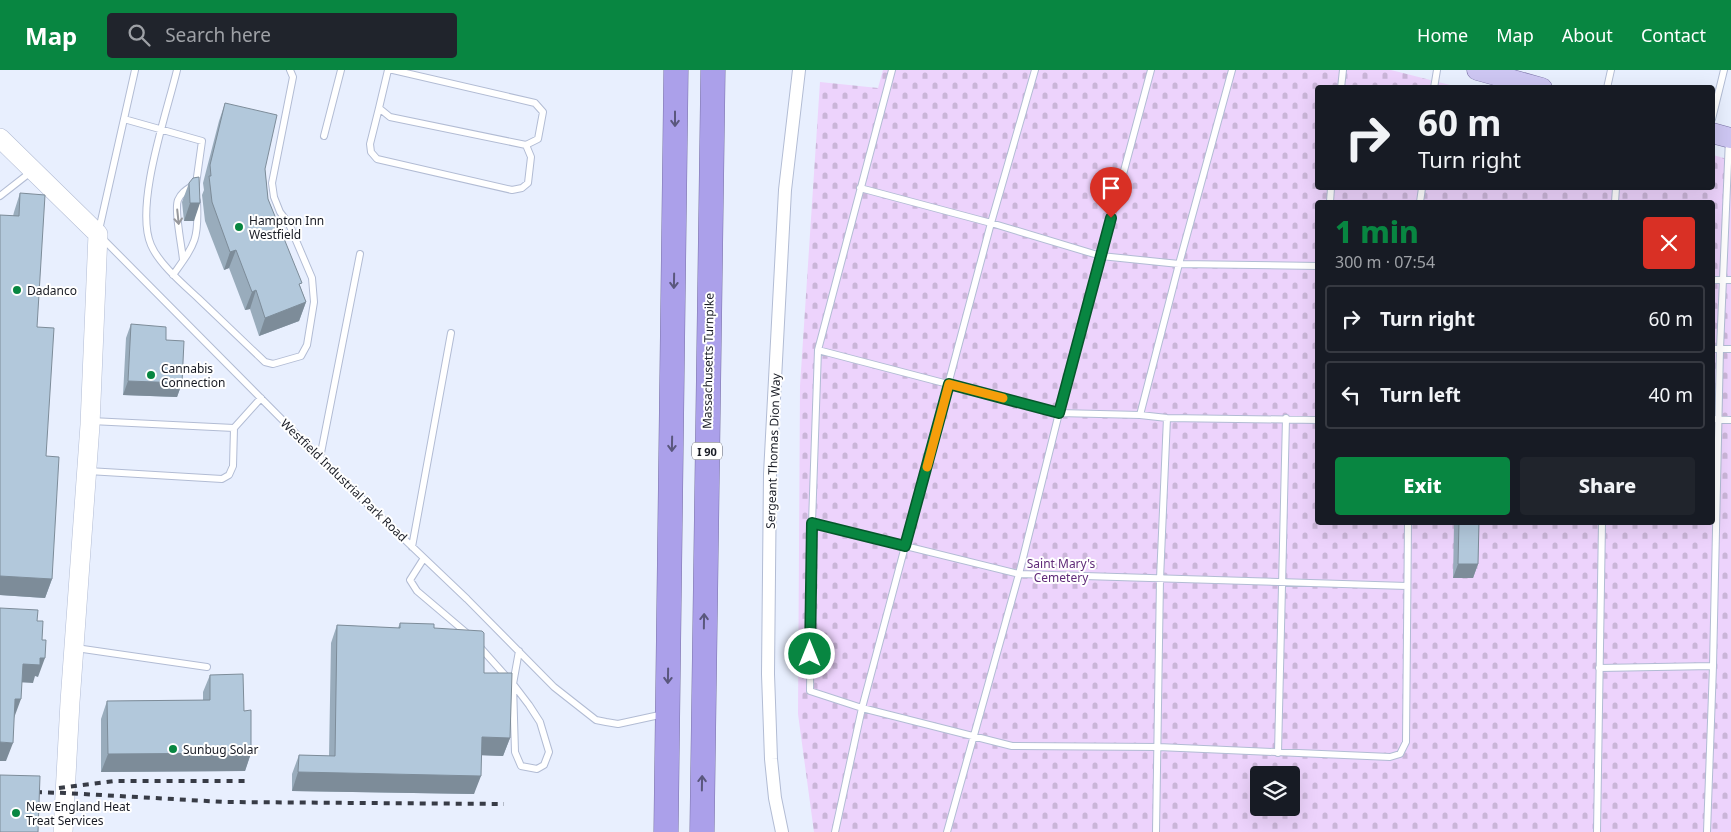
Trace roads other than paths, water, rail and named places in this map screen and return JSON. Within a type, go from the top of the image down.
[{"type":"highway","points":[[666,832],[676,70]]},
{"type":"highway","name":"Massachusetts Turnpike","points":[[702,832],[713,70]]},
{"type":"highway","points":[[710,253],[725,100],[726,70]]},
{"type":"main road","points":[[1477,70],[1522,76],[1537,85]]},
{"type":"street","name":"Sergeant Thomas Dion Way","points":[[782,832],[774,798],[770,759],[768,674],[770,474],[785,190],[799,70]]},
{"type":"street","name":"Westfield Industrial Park Road","points":[[0,138],[98,234]]},
{"type":"street","points":[[63,832],[70,702],[90,420],[98,234]]},
{"type":"lane","points":[[98,234],[135,70]]},
{"type":"lane","points":[[177,70],[153,163],[146,205],[147,229],[151,246],[173,275],[265,362],[273,364],[301,356],[307,345],[314,302],[312,278],[290,224],[280,212],[274,197],[272,183],[293,77],[290,70]]},
{"type":"lane","points":[[324,136],[341,70]]},
{"type":"lane","points":[[388,70],[370,144],[371,152],[377,159],[512,190],[522,188],[528,183],[531,157],[526,145]]},
{"type":"lane","points":[[379,108],[390,116],[526,145],[538,138],[543,112],[535,104],[393,70]]},
{"type":"lane","points":[[892,70],[818,350],[812,523],[810,691],[862,708],[1012,746],[1158,747],[1390,757],[1400,754],[1406,742],[1408,525]]},
{"type":"lane","points":[[835,832],[862,708],[991,223],[1034,70]]},
{"type":"lane","points":[[947,832],[1019,574],[1059,413],[1151,70]]},
{"type":"lane","points":[[1140,415],[1232,70]]},
{"type":"lane","points":[[1341,85],[1343,70]]},
{"type":"lane","points":[[1434,85],[1437,70]]},
{"type":"lane","points":[[1608,85],[1612,70]]},
{"type":"lane","points":[[1715,106],[1724,70]]},
{"type":"lane","points":[[124,120],[202,141],[196,181],[198,225],[194,244],[173,275]]},
{"type":"lane","points":[[1715,501],[1716,419],[1723,280],[1729,209],[1724,137]]},
{"type":"lane","points":[[0,196],[33,170]]},
{"type":"lane","points":[[183,260],[177,201],[184,191],[196,181]]},
{"type":"lane","points":[[860,188],[991,223],[1101,256],[1179,264],[1315,266]]},
{"type":"lane","name":"Westfield Industrial Park Road","points":[[98,234],[320,458],[467,599],[554,687],[596,720],[618,724],[668,713]]},
{"type":"lane","points":[[320,458],[360,254]]},
{"type":"lane","points":[[1715,280],[1731,280]]},
{"type":"lane","points":[[412,547],[452,333]]},
{"type":"lane","points":[[1715,349],[1731,349]]},
{"type":"lane","points":[[818,350],[1059,413],[1140,415],[1167,418],[1315,420]]},
{"type":"lane","points":[[87,471],[222,479],[229,476],[233,466],[234,428],[261,398]]},
{"type":"lane","points":[[1156,832],[1160,579],[1167,418]]},
{"type":"lane","points":[[1278,753],[1286,418]]},
{"type":"lane","points":[[1716,419],[1731,420]]},
{"type":"lane","points":[[90,420],[234,428]]},
{"type":"lane","points":[[812,523],[1019,574],[1407,586]]},
{"type":"lane","points":[[1597,832],[1602,525]]},
{"type":"lane","points":[[1707,832],[1713,666],[1715,525]]},
{"type":"lane","points":[[424,558],[410,580],[417,591],[467,632],[512,684],[540,722],[549,752],[544,766],[537,769],[521,766],[515,752],[512,684],[519,652]]},
{"type":"lane","points":[[75,648],[207,667]]},
{"type":"lane","points":[[1599,668],[1713,666]]},
{"type":"railway","points":[[59,788],[114,781],[250,781]]},
{"type":"railway","points":[[0,791],[225,802],[504,804]]},
{"type":"place","name":"Hampton Inn Westfield","points":[[239,227]]},
{"type":"place","name":"Dadanco","points":[[17,290]]},
{"type":"place","name":"Cannabis Connection","points":[[151,375]]},
{"type":"place","name":"Sunbug Solar","points":[[173,749]]},
{"type":"place","name":"New England Heat Treat Services","points":[[16,813]]},
{"type":"park label","name":"Saint Mary's Cemetery","points":[[1061,570]]}]
